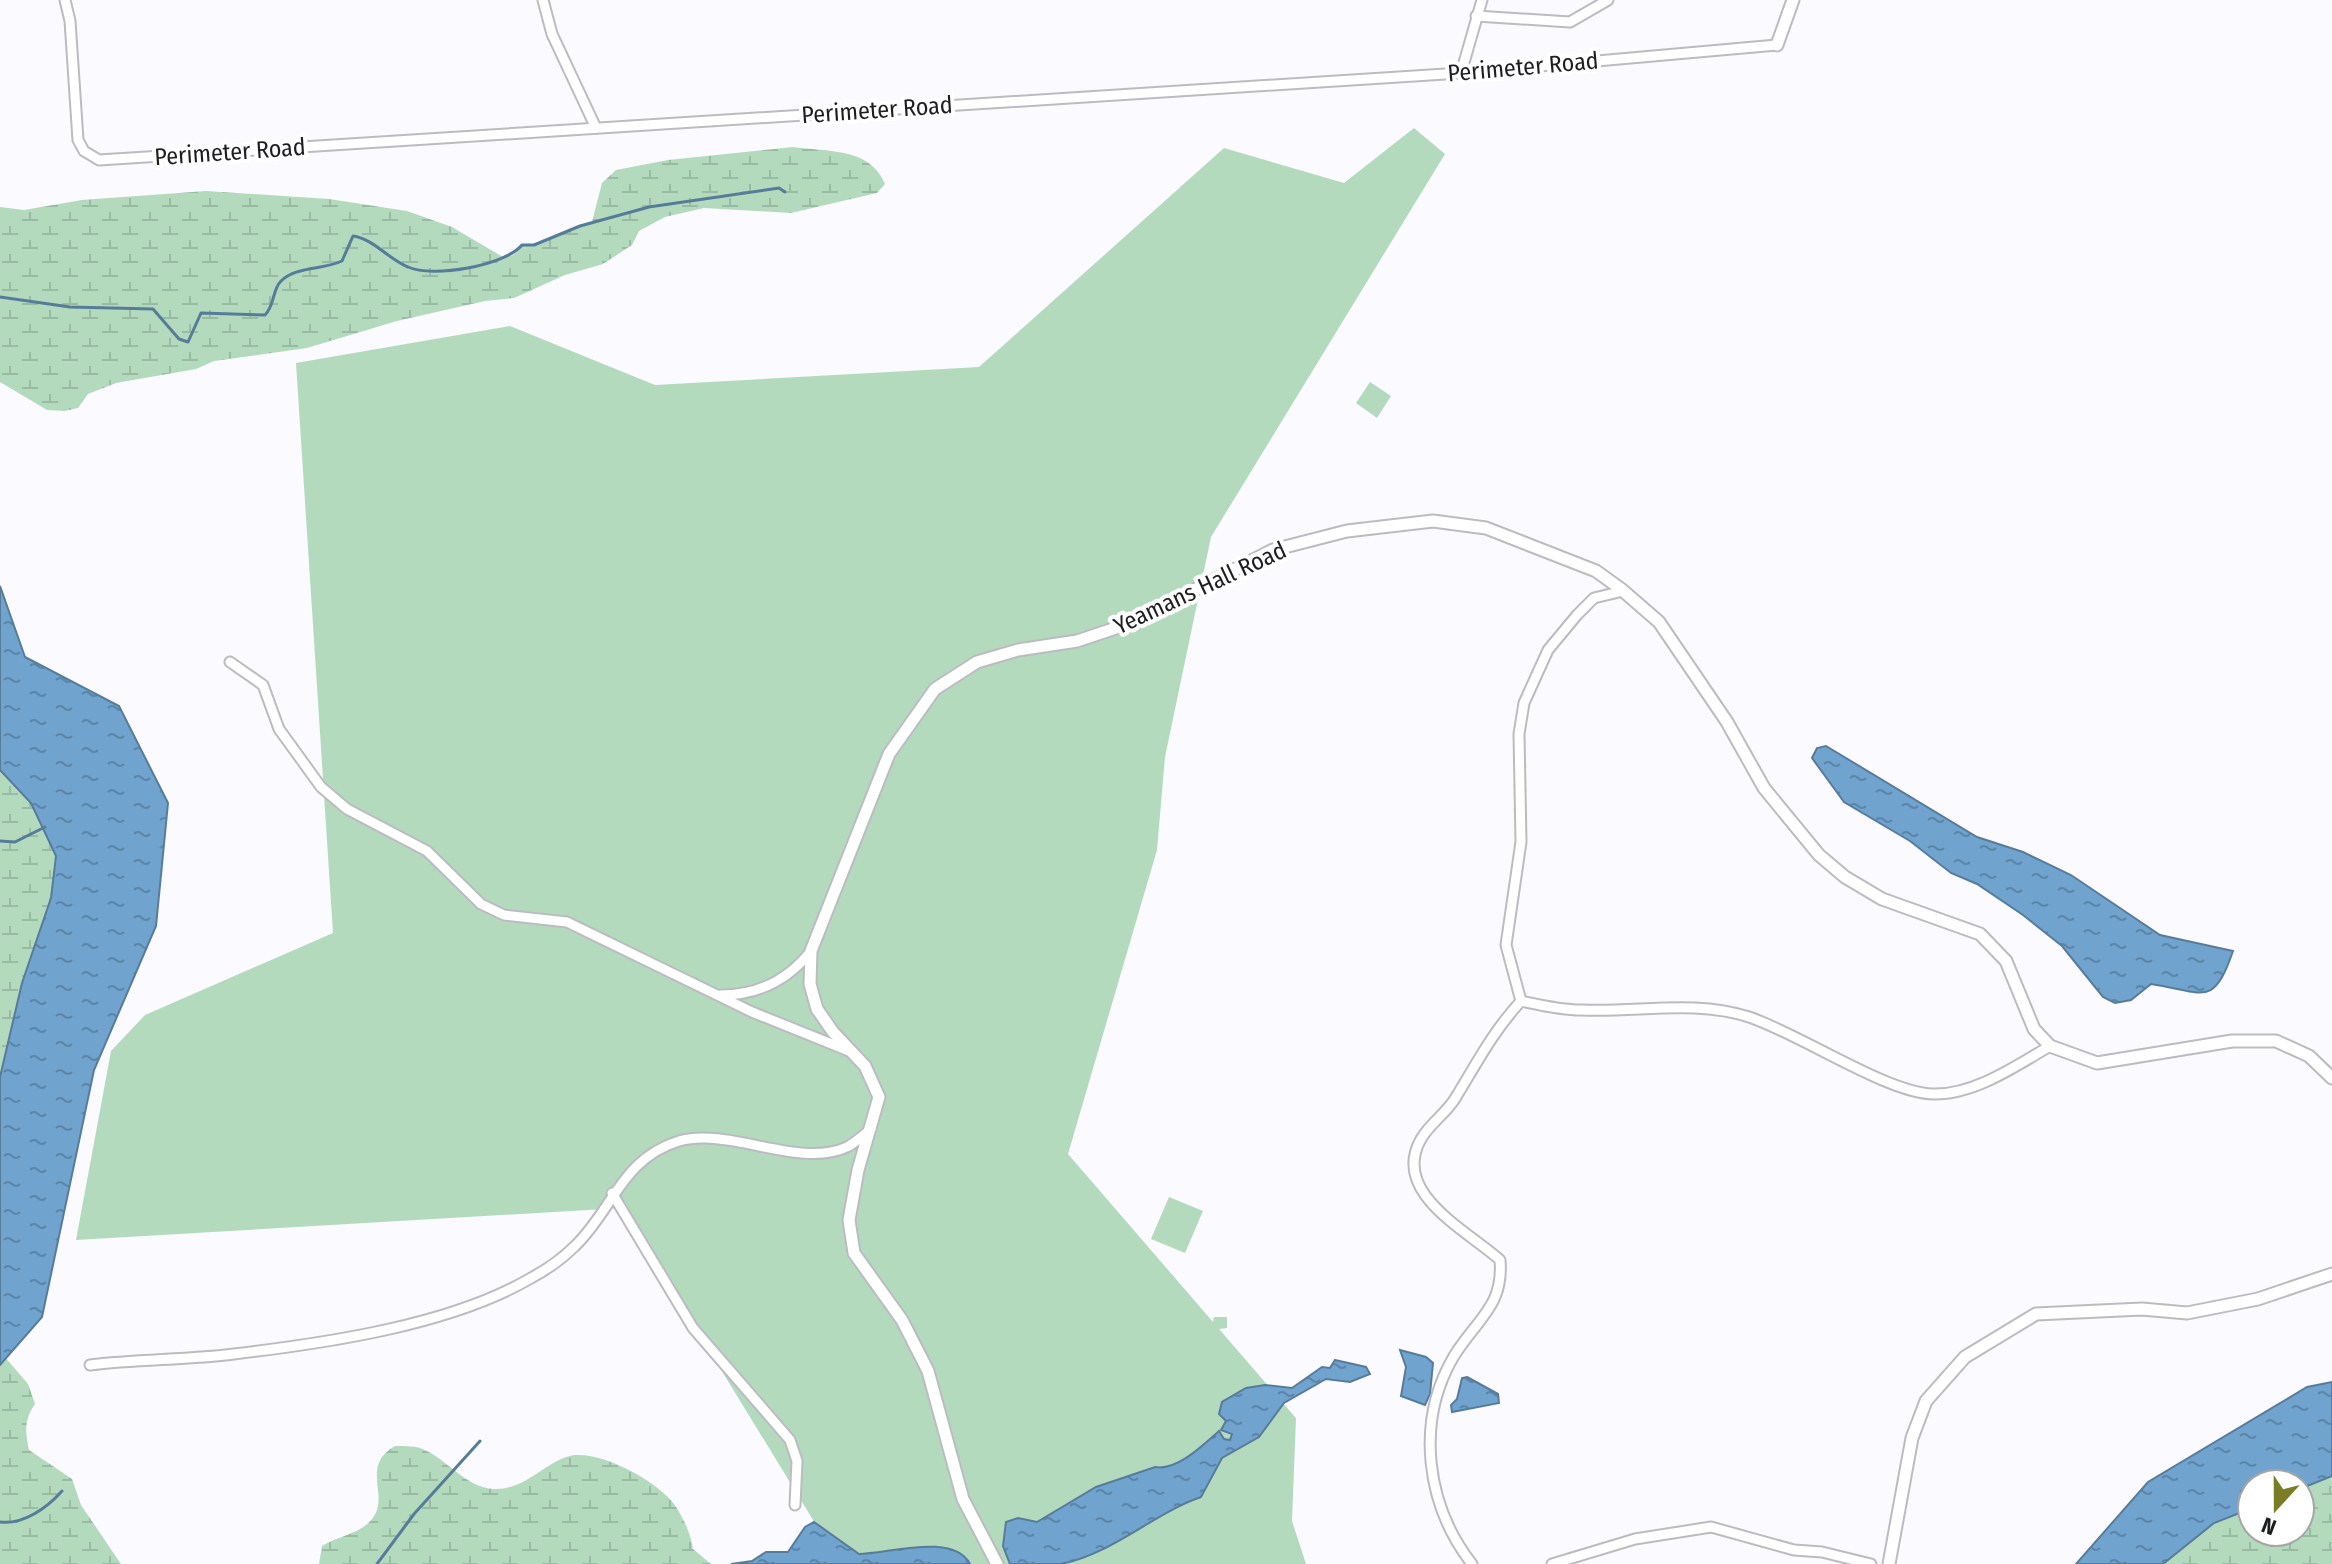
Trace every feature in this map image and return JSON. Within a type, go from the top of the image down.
[{"type":"street","name":"Perimeter Road","points":[[65,0],[70,21],[78,140],[84,151],[99,160],[1461,73],[1777,45],[1793,0]]},
{"type":"street","points":[[543,0],[552,34],[596,128]]},
{"type":"street","points":[[1461,73],[1482,0]]},
{"type":"street","points":[[1476,16],[1570,22],[1608,0]]},
{"type":"street","name":"Yeamans Hall Road","points":[[997,1564],[963,1499],[928,1371],[902,1320],[854,1253],[849,1220],[858,1170],[879,1097],[865,1066],[817,1009],[810,984],[811,951],[889,754],[935,689],[977,662],[1018,650],[1077,641],[1128,624],[1273,550],[1396,523],[1433,521],[1486,528],[1596,571],[1659,622],[1720,711],[1764,788],[1819,855],[1845,877],[1882,899],[1980,934],[2006,961],[2034,1029],[2050,1046]]},
{"type":"street","points":[[1521,1001],[1506,945],[1520,855],[1519,734],[1524,703],[1548,650],[1577,615],[1594,598],[1623,591]]},
{"type":"street","points":[[230,662],[263,685],[279,729],[321,787],[347,809],[427,851],[481,904],[504,915],[567,922],[713,994],[852,1052]]},
{"type":"street","points":[[713,994],[764,989],[798,967],[811,951]]},
{"type":"street","points":[[1521,1001],[1580,1010],[1670,1006],[1733,1012],[1802,1038],[1909,1090],[1933,1094],[1985,1081],[2050,1046],[2097,1063],[2232,1041],[2276,1041],[2309,1056],[2332,1078]]},
{"type":"street","points":[[1472,1564],[1442,1512],[1428,1437],[1436,1397],[1453,1358],[1497,1298],[1502,1283],[1500,1260],[1428,1201],[1414,1169],[1420,1141],[1455,1100],[1493,1031],[1521,1001]]},
{"type":"street","points":[[90,1365],[231,1355],[411,1324],[464,1308],[533,1277],[576,1245],[612,1193],[658,1149],[681,1141],[706,1138],[804,1151],[832,1151],[847,1146],[871,1129]]},
{"type":"street","points":[[612,1193],[693,1328],[790,1440],[797,1461],[795,1505]]},
{"type":"street","points":[[1889,1564],[1912,1438],[1926,1401],[1965,1357],[2036,1314],[2142,1309],[2187,1313],[2258,1299],[2332,1274]]},
{"type":"street","points":[[1552,1564],[1635,1539],[1711,1527],[1794,1550],[1822,1552],[1871,1564]]},
{"type":"green space","points":[[1414,128],[1445,154],[1211,537],[1165,757],[1157,850],[1068,1154],[1213,1322],[1214,1317],[1227,1317],[1227,1328],[1219,1329],[1296,1418],[1292,1521],[1306,1564],[840,1564],[622,1208],[76,1240],[111,1051],[145,1015],[333,933],[296,363],[510,326],[655,385],[979,367],[1224,148],[1344,183]]},
{"type":"green space","points":[[793,147],[858,157],[878,172],[885,184],[877,193],[791,213],[704,208],[665,217],[639,231],[632,245],[603,264],[565,275],[514,298],[485,301],[397,321],[307,348],[214,361],[196,369],[116,383],[88,394],[78,408],[65,411],[47,410],[0,382],[0,207],[24,210],[82,200],[206,191],[329,199],[407,211],[452,227],[503,257],[513,255],[522,245],[534,245],[592,222],[602,183],[616,170],[668,160]]},
{"type":"green space","points":[[1370,382],[1391,396],[1377,418],[1356,403]]},
{"type":"green space","points":[[0,758],[72,809],[0,1195]]},
{"type":"green space","points":[[1169,1197],[1203,1211],[1185,1253],[1151,1239]]},
{"type":"green space","points":[[4,1356],[28,1384],[35,1404],[26,1426],[29,1450],[72,1479],[81,1505],[121,1564],[0,1564],[0,1358]]},
{"type":"green space","points":[[395,1446],[420,1448],[474,1483],[494,1489],[523,1482],[566,1457],[592,1456],[608,1461],[640,1476],[666,1495],[683,1520],[693,1549],[711,1564],[319,1564],[322,1546],[361,1528],[372,1519],[379,1501],[379,1463],[384,1454]]},
{"type":"green space","points":[[2332,1477],[2332,1564],[2149,1564],[2236,1508],[2236,1548],[2316,1548],[2316,1480]]},
{"type":"water","points":[[0,586],[25,657],[119,706],[168,803],[156,926],[94,1070],[42,1317],[0,1365],[0,1077],[22,983],[51,898],[56,856],[31,803],[0,770]]},
{"type":"water","points":[[1826,746],[1977,837],[2023,852],[2071,875],[2160,935],[2233,951],[2219,982],[2204,992],[2151,984],[2131,1000],[2115,1003],[2103,997],[2062,946],[2023,915],[1977,884],[1951,873],[1910,841],[1844,802],[1812,758],[1817,748]]},
{"type":"water","points":[[1400,1350],[1426,1357],[1433,1363],[1430,1394],[1425,1405],[1401,1396],[1406,1367]]},
{"type":"water","points":[[1335,1360],[1366,1367],[1370,1374],[1350,1382],[1326,1379],[1284,1403],[1259,1437],[1222,1458],[1201,1497],[1079,1559],[1060,1564],[1010,1564],[1003,1546],[1006,1522],[1018,1518],[1037,1522],[1096,1487],[1155,1467],[1172,1465],[1189,1456],[1219,1431],[1224,1439],[1230,1440],[1232,1434],[1221,1430],[1226,1421],[1219,1414],[1222,1402],[1246,1388],[1265,1385],[1292,1388],[1322,1367],[1330,1368]]},
{"type":"water","points":[[1467,1377],[1498,1394],[1499,1403],[1452,1412],[1451,1405],[1457,1399],[1462,1378]]},
{"type":"water","points":[[2332,1382],[2332,1476],[2316,1482],[2316,1468],[2236,1468],[2236,1514],[2214,1523],[2163,1564],[2076,1564],[2148,1482],[2307,1387]]},
{"type":"water","points":[[814,1522],[859,1554],[935,1547],[962,1554],[970,1564],[731,1564],[752,1561],[766,1552],[788,1552],[805,1527]]},
{"type":"waterway","points":[[0,297],[70,307],[153,309],[179,339],[188,342],[201,313],[265,315],[281,281],[302,270],[342,261],[353,236],[368,241],[408,267],[450,270],[485,264],[500,259],[522,245],[534,245],[580,226],[649,207],[779,188],[785,192]]},
{"type":"waterway","points":[[0,841],[15,842],[45,827]]},
{"type":"waterway","points":[[377,1564],[414,1514],[480,1441]]},
{"type":"waterway","points":[[0,1522],[17,1521],[34,1514],[62,1491]]}]
